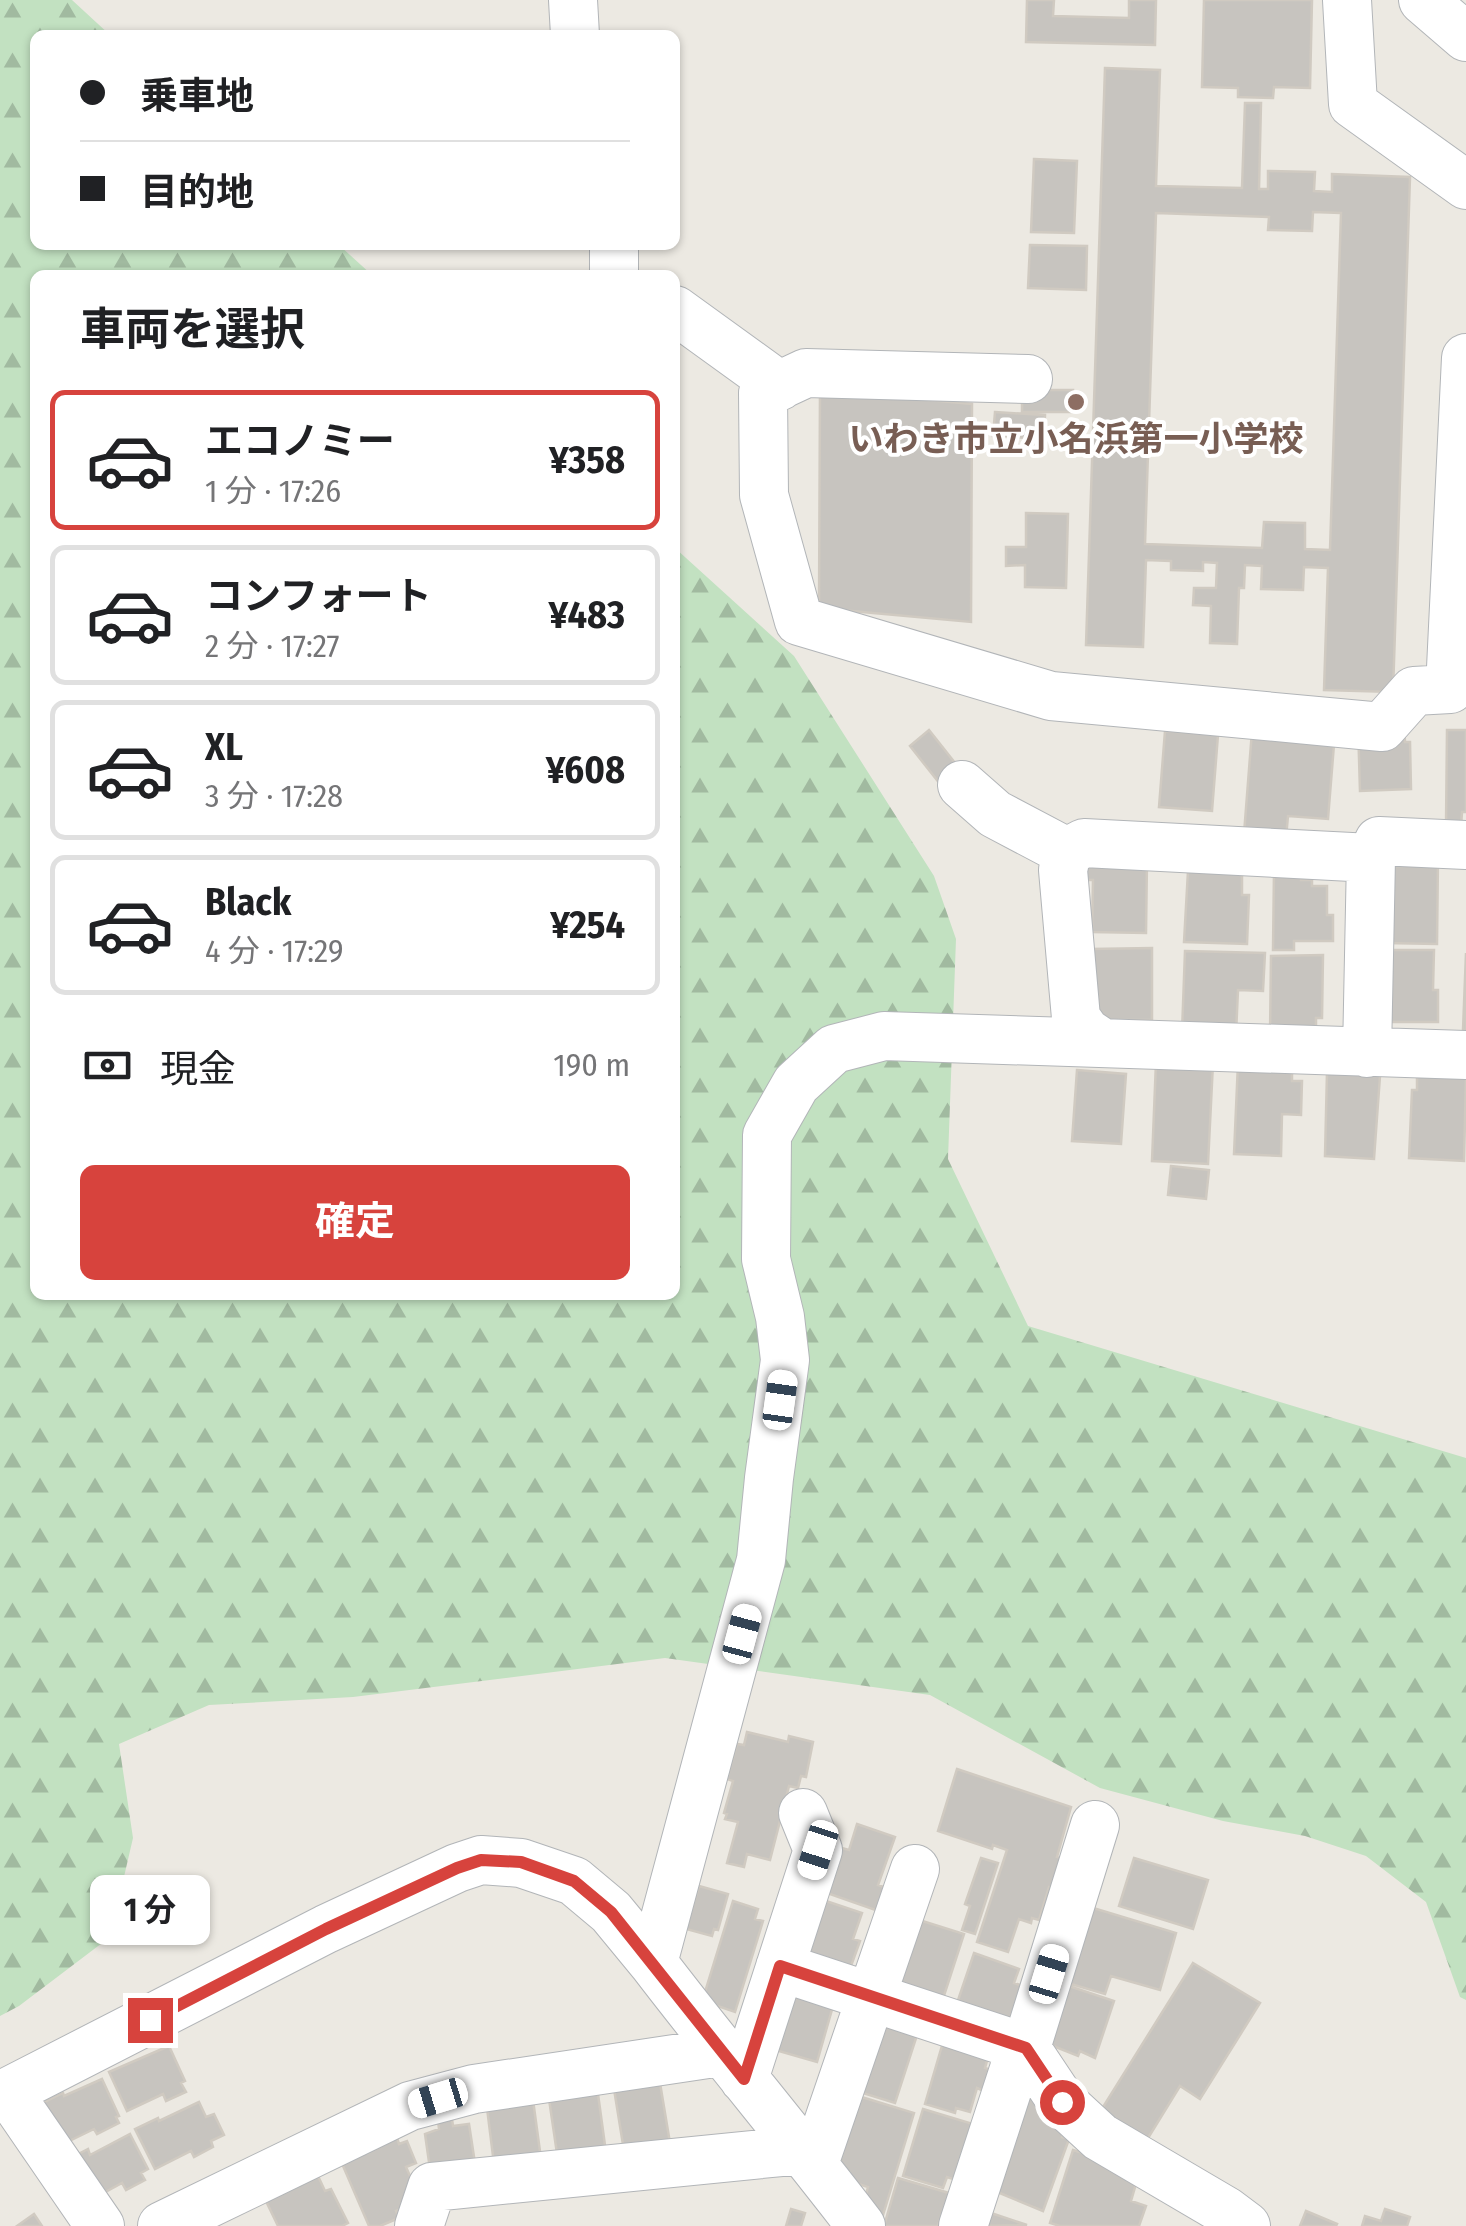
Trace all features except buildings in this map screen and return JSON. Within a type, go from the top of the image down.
[{"type":"street","points":[[573,0],[575,30]]},
{"type":"street","points":[[1348,0],[1354,104],[1466,184]]},
{"type":"street","points":[[1422,0],[1466,38]]},
{"type":"street","points":[[680,314],[780,386]]},
{"type":"street","points":[[1028,380],[806,373],[763,394],[764,494],[799,621],[1051,696],[1382,727],[1414,692],[1450,688],[1466,358]]},
{"type":"street","points":[[962,786],[995,814],[1068,852]]},
{"type":"street","points":[[1367,1053],[1371,858],[1379,841],[1466,845]]},
{"type":"street","points":[[1101,1042],[1086,1032],[1076,1018],[1063,870],[1068,852],[1084,844],[1371,858]]},
{"type":"street","points":[[653,1963],[761,1560],[785,1360],[780,1316],[766,1259],[767,1135],[796,1084],[834,1049],[884,1036],[1466,1055]]},
{"type":"street","points":[[732,2066],[780,1966],[818,1850],[803,1814]]},
{"type":"street","points":[[963,2226],[1018,2057],[1026,2048],[1095,1825]]},
{"type":"street","points":[[100,2226],[4,2094],[326,1929],[481,1860],[521,1862],[574,1881],[611,1912],[861,2226]]},
{"type":"street","points":[[808,2157],[873,1998],[915,1869]]},
{"type":"street","points":[[780,1966],[1026,2048],[1062,2102],[1100,2137],[1246,2226]]},
{"type":"street","points":[[162,2226],[410,2106],[474,2089],[732,2066]]},
{"type":"street","points":[[419,2226],[432,2187],[808,2157]]},
{"type":"green space","points":[[0,0],[72,0],[105,30],[30,30],[30,250],[344,250],[366,270],[30,270],[30,1300],[680,1300],[680,553],[794,656],[934,876],[956,939],[948,1159],[1028,1326],[1466,1458],[1466,2000],[1460,1997],[1426,1902],[1366,1856],[1305,1836],[1223,1821],[1100,1788],[930,1695],[665,1658],[353,1697],[209,1705],[119,1744],[133,1838],[110,1937],[0,2016]]},
{"type":"place","name":"いわき市立小名浜第一小学校","points":[[1076,402]]},
{"type":"route","points":[[150,2020],[326,1929],[457,1868],[481,1860],[521,1862],[574,1881],[611,1912],[744,2079],[780,1966],[1026,2048],[1062,2102]]}]
